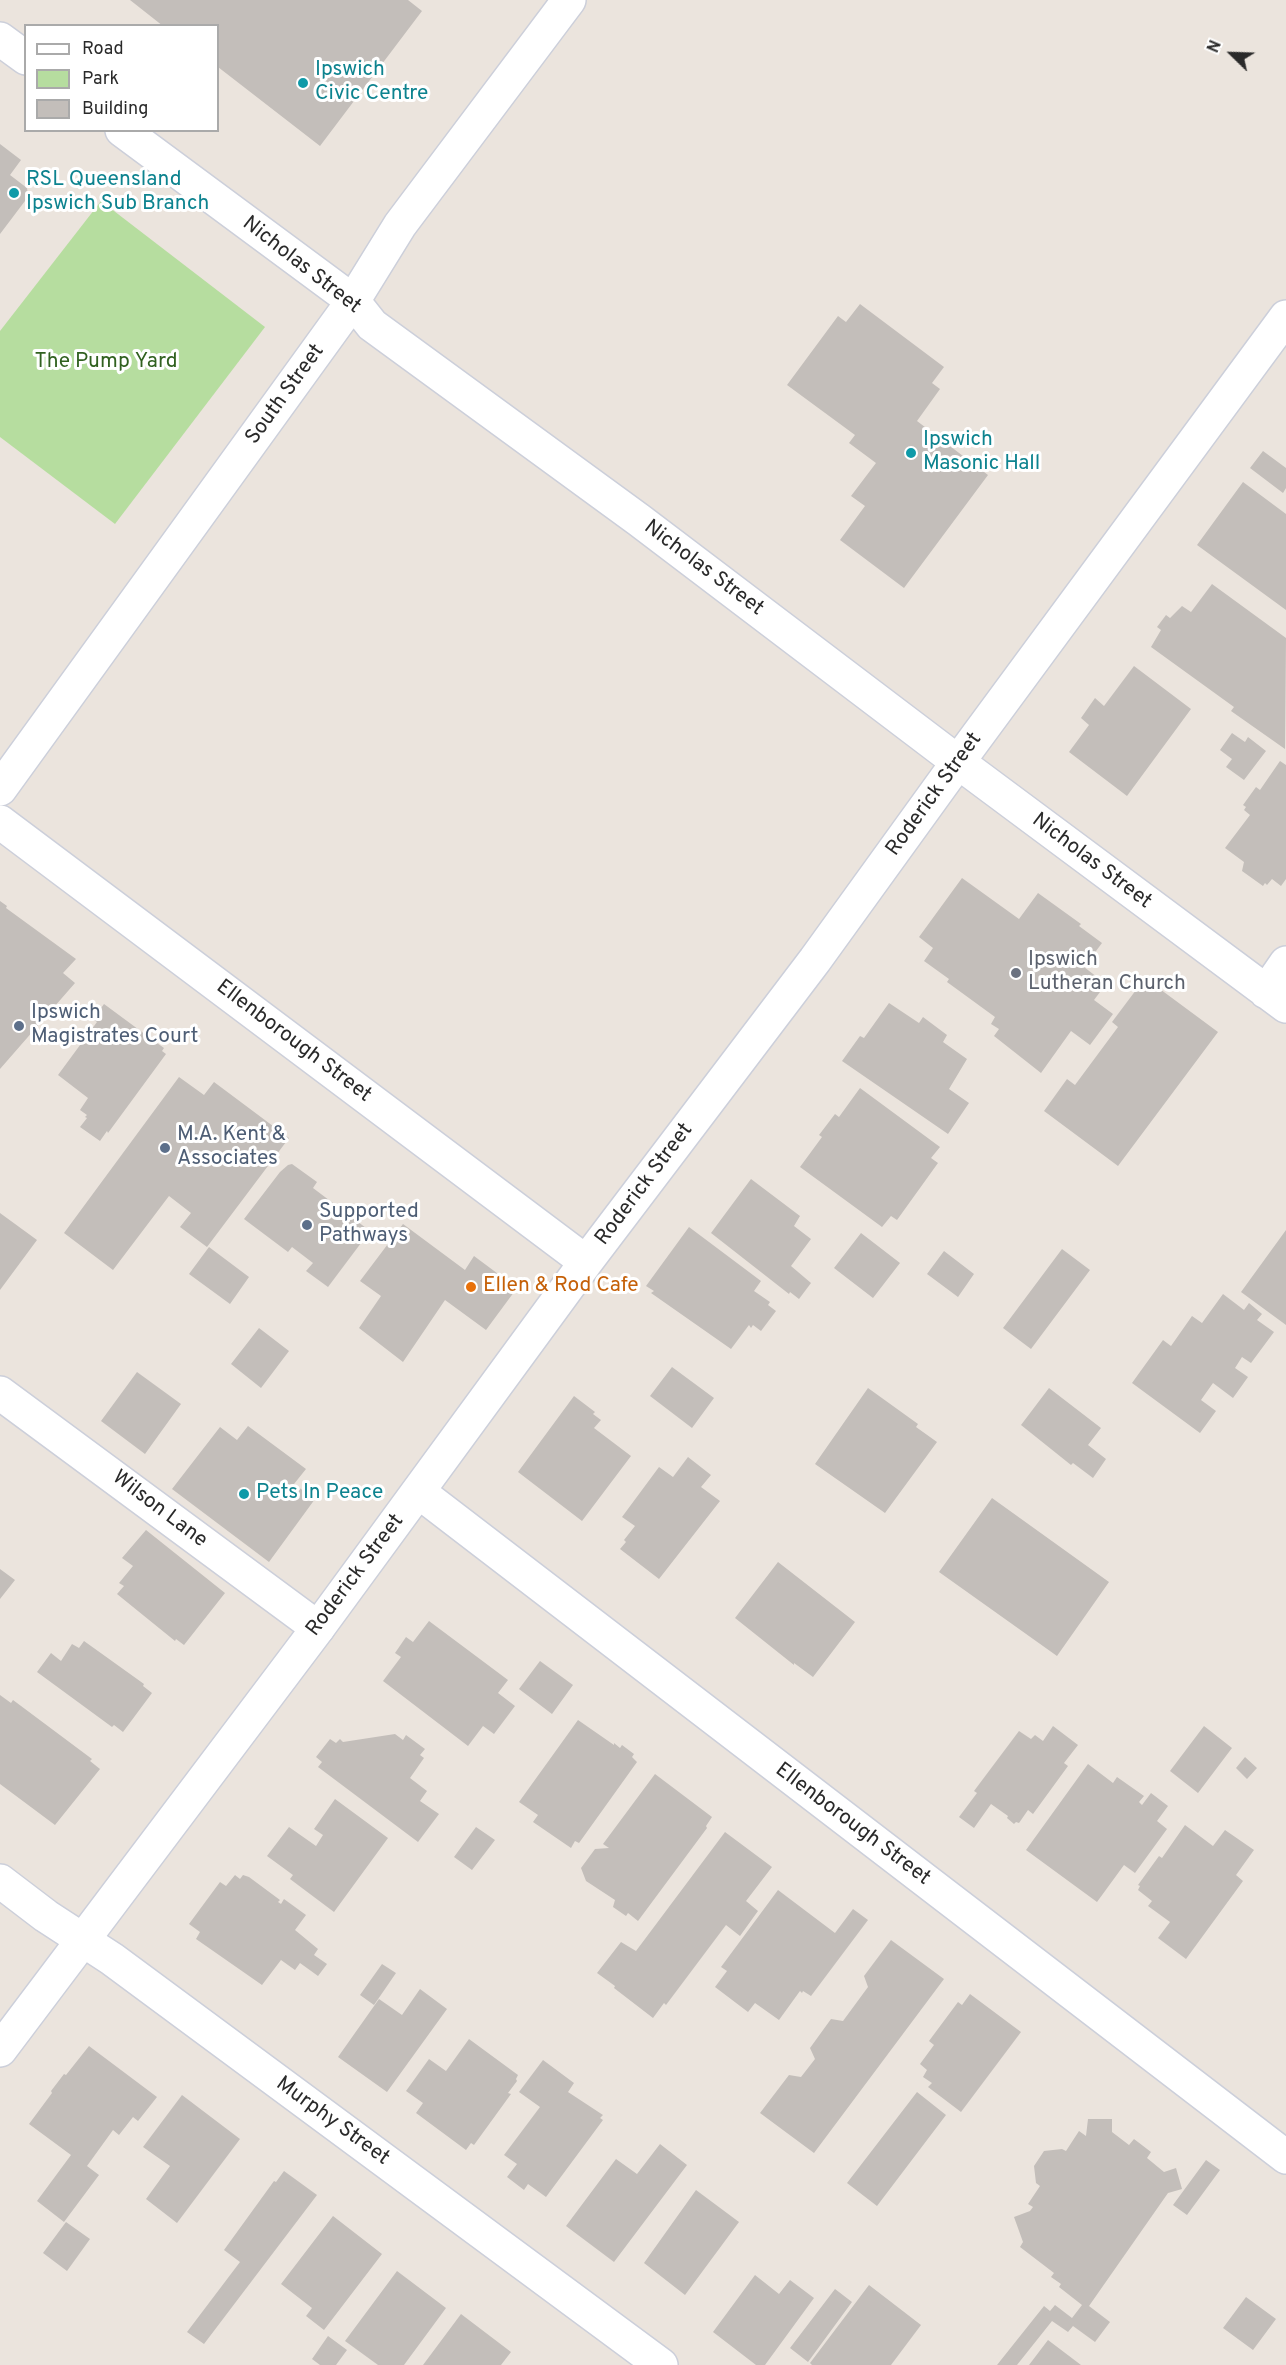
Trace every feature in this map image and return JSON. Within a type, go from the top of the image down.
[{"type":"street","name":"South Street","points":[[0,789],[353,301],[400,225],[569,0]]},
{"type":"street","points":[[0,39],[24,57]]},
{"type":"street","name":"Nicholas Street","points":[[125,132],[353,301],[372,325],[649,527],[958,762],[1276,999]]},
{"type":"street","name":"Roderick Street","points":[[0,2050],[318,1628],[586,1262],[815,960],[1286,317]]},
{"type":"street","name":"Ellenborough Street","points":[[0,822],[586,1262]]},
{"type":"street","points":[[1276,999],[1286,963]]},
{"type":"street","name":"Wilson Lane","points":[[0,1393],[318,1628]]},
{"type":"street","name":"Ellenborough Street","points":[[419,1492],[1286,2157]]},
{"type":"street","name":"Murphy Street","points":[[0,1881],[661,2365]]},
{"type":"green space","name":"The Pump Yard","points":[[101,201],[265,327],[115,524],[0,437],[0,331]]},
{"type":"building","name":"Ipswich Civic Centre","points":[[130,0],[408,0],[422,11],[320,146],[219,68],[219,24],[160,24]]},
{"type":"building","name":"RSL Queensland Ipswich Sub Branch","points":[[0,144],[21,160],[10,175],[27,188],[28,197],[0,234]]},
{"type":"building","name":"Ipswich Masonic Hall","points":[[860,304],[944,367],[932,383],[940,389],[917,421],[988,475],[904,588],[840,540],[865,506],[851,496],[876,463],[849,443],[855,435],[787,385],[838,316],[846,322]]},
{"type":"building","points":[[1263,451],[1286,468],[1286,488],[1283,493],[1250,468]]},
{"type":"building","points":[[1243,482],[1286,514],[1286,610],[1197,545]]},
{"type":"building","points":[[1212,584],[1286,638],[1285,749],[1231,711],[1234,707],[1151,647],[1161,630],[1157,627],[1166,615],[1170,618],[1182,606],[1191,612]]},
{"type":"building","points":[[1134,666],[1191,709],[1127,796],[1069,752],[1089,725],[1081,718],[1095,698],[1104,706]]},
{"type":"building","points":[[1232,733],[1245,742],[1248,737],[1266,751],[1244,780],[1226,767],[1232,759],[1220,750]]},
{"type":"building","points":[[1280,761],[1286,765],[1286,879],[1281,886],[1272,879],[1263,886],[1242,871],[1244,862],[1225,848],[1250,815],[1244,810],[1246,807],[1243,805],[1256,787],[1260,790]]},
{"type":"building","name":"Ipswich Lutheran Church","points":[[962,878],[1019,919],[1038,893],[1081,924],[1079,926],[1102,943],[1084,967],[1106,984],[1094,1000],[1113,1014],[1090,1045],[1071,1031],[1041,1073],[994,1036],[999,1029],[991,1024],[995,1017],[947,982],[949,979],[924,961],[933,948],[919,937]]},
{"type":"building","name":"Ipswich Magistrates Court","points":[[0,901],[7,906],[6,908],[76,959],[63,973],[75,983],[0,1069]]},
{"type":"building","points":[[1145,978],[1218,1032],[1118,1166],[1044,1111],[1067,1079],[1075,1085],[1118,1027],[1112,1022]]},
{"type":"building","points":[[889,1003],[919,1023],[923,1017],[947,1035],[943,1042],[967,1059],[949,1089],[969,1103],[948,1134],[842,1061],[860,1036],[864,1038]]},
{"type":"building","points":[[104,1004],[146,1035],[144,1038],[148,1041],[150,1038],[164,1048],[162,1051],[166,1054],[100,1141],[80,1127],[87,1115],[80,1110],[88,1098],[58,1075],[97,1022],[93,1019]]},
{"type":"building","name":"M.A. Kent & Associates","points":[[179,1077],[204,1095],[214,1082],[289,1138],[207,1247],[180,1227],[191,1213],[169,1196],[113,1270],[64,1233]]},
{"type":"building","points":[[860,1088],[940,1147],[931,1158],[938,1163],[897,1220],[891,1216],[882,1227],[800,1167],[822,1137],[819,1135],[835,1114],[839,1117]]},
{"type":"building","name":"Supported Pathways","points":[[292,1164],[317,1182],[313,1188],[370,1231],[328,1287],[306,1271],[313,1263],[292,1247],[288,1252],[244,1219],[280,1172]]},
{"type":"building","points":[[751,1179],[800,1216],[794,1226],[811,1239],[791,1266],[811,1283],[799,1299],[790,1292],[789,1294],[711,1233]]},
{"type":"building","points":[[0,1213],[37,1240],[0,1290]]},
{"type":"building","points":[[403,1224],[465,1270],[474,1256],[517,1288],[486,1330],[445,1300],[403,1362],[359,1328],[381,1296],[360,1281]]},
{"type":"building","points":[[689,1227],[761,1281],[754,1291],[770,1302],[768,1305],[776,1311],[761,1331],[749,1325],[731,1349],[651,1293],[654,1291],[646,1286]]},
{"type":"building","points":[[1286,1230],[1286,1325],[1241,1292]]},
{"type":"building","points":[[861,1233],[900,1263],[873,1298],[834,1268]]},
{"type":"building","points":[[209,1247],[249,1277],[230,1304],[189,1274]]},
{"type":"building","points":[[1062,1249],[1090,1270],[1031,1349],[1003,1328]]},
{"type":"building","points":[[944,1251],[974,1274],[958,1297],[927,1274]]},
{"type":"building","points":[[1223,1294],[1244,1310],[1249,1303],[1262,1314],[1257,1320],[1274,1332],[1251,1363],[1242,1357],[1235,1368],[1248,1377],[1233,1398],[1213,1383],[1201,1400],[1216,1411],[1200,1433],[1132,1383],[1163,1340],[1171,1346],[1192,1316],[1202,1323]]},
{"type":"building","points":[[259,1328],[289,1351],[261,1388],[231,1364]]},
{"type":"building","points":[[672,1367],[714,1398],[692,1428],[650,1396]]},
{"type":"building","points":[[137,1372],[181,1404],[145,1454],[101,1421]]},
{"type":"building","points":[[868,1388],[918,1424],[916,1427],[937,1442],[885,1513],[815,1464]]},
{"type":"building","points":[[1049,1388],[1101,1428],[1088,1445],[1106,1459],[1093,1478],[1073,1463],[1071,1465],[1021,1425]]},
{"type":"building","points":[[574,1396],[595,1412],[593,1414],[601,1420],[594,1428],[631,1456],[582,1521],[518,1472]]},
{"type":"building","name":"Pets In Peace","points":[[248,1426],[306,1469],[294,1484],[315,1499],[269,1562],[172,1489],[220,1427],[237,1440]]},
{"type":"building","points":[[688,1457],[711,1475],[701,1487],[720,1501],[659,1579],[620,1549],[635,1526],[622,1517],[659,1467],[673,1477]]},
{"type":"building","points":[[992,1498],[1109,1582],[1057,1656],[939,1572]]},
{"type":"building","points":[[146,1530],[225,1593],[184,1645],[176,1639],[175,1641],[117,1594],[124,1586],[119,1583],[133,1566],[122,1558]]},
{"type":"building","points":[[778,1562],[855,1622],[813,1677],[794,1663],[794,1665],[735,1618]]},
{"type":"building","points":[[0,1569],[15,1580],[0,1599]]},
{"type":"building","points":[[429,1621],[508,1680],[498,1693],[515,1706],[494,1734],[483,1726],[468,1746],[383,1681],[401,1657],[395,1653],[406,1637],[413,1642]]},
{"type":"building","points":[[84,1641],[144,1684],[143,1686],[152,1693],[123,1732],[114,1725],[112,1727],[37,1672],[51,1653],[61,1661],[72,1644],[79,1648]]},
{"type":"building","points":[[540,1661],[573,1685],[552,1714],[519,1689]]},
{"type":"building","points":[[0,1695],[11,1703],[13,1700],[92,1759],[90,1761],[100,1769],[55,1825],[0,1784]]},
{"type":"building","points":[[578,1720],[614,1745],[614,1743],[620,1748],[622,1745],[634,1754],[632,1757],[637,1762],[579,1843],[575,1841],[571,1848],[533,1822],[538,1815],[519,1802]]},
{"type":"building","points":[[1053,1726],[1078,1745],[1064,1763],[1068,1766],[1033,1814],[1028,1810],[1019,1823],[1014,1824],[1007,1818],[1008,1816],[991,1804],[974,1828],[959,1817],[977,1793],[974,1791],[1019,1731],[1031,1739],[1035,1735],[1043,1741]]},
{"type":"building","points":[[1204,1726],[1232,1748],[1198,1793],[1170,1771]]},
{"type":"building","points":[[395,1734],[403,1740],[406,1735],[425,1749],[420,1755],[424,1758],[410,1778],[427,1791],[420,1801],[439,1814],[418,1842],[318,1767],[322,1762],[316,1757],[330,1739],[336,1743],[340,1739],[343,1742]]},
{"type":"building","points":[[1245,1757],[1257,1768],[1247,1779],[1236,1768]]},
{"type":"building","points":[[1088,1764],[1113,1783],[1117,1777],[1144,1796],[1139,1802],[1142,1805],[1151,1793],[1168,1806],[1157,1821],[1167,1829],[1135,1873],[1124,1865],[1097,1902],[1026,1850]]},
{"type":"building","points":[[655,1774],[712,1817],[707,1828],[638,1921],[628,1913],[626,1916],[613,1907],[615,1900],[586,1881],[581,1868],[595,1849],[609,1848],[603,1844]]},
{"type":"building","points":[[335,1799],[388,1838],[334,1912],[290,1879],[293,1875],[267,1856],[289,1827],[316,1846],[323,1835],[314,1829]]},
{"type":"building","points":[[1185,1825],[1213,1846],[1225,1830],[1254,1850],[1236,1875],[1243,1881],[1186,1959],[1158,1938],[1170,1922],[1148,1906],[1152,1901],[1138,1890],[1140,1886],[1138,1885],[1159,1856],[1162,1858]]},
{"type":"building","points":[[476,1827],[495,1840],[472,1870],[454,1857]]},
{"type":"building","points":[[725,1832],[772,1867],[746,1901],[758,1911],[740,1936],[726,1925],[666,2005],[664,2003],[653,2018],[597,1973],[621,1942],[636,1951]]},
{"type":"building","points":[[235,1875],[240,1879],[243,1875],[249,1877],[280,1900],[278,1902],[281,1904],[284,1899],[306,1915],[295,1930],[318,1949],[314,1955],[327,1964],[318,1976],[300,1963],[295,1970],[281,1960],[262,1985],[196,1939],[200,1932],[189,1924],[220,1882],[226,1886]]},
{"type":"building","points":[[778,1890],[835,1933],[853,1909],[868,1920],[811,1996],[800,1991],[779,2020],[755,2003],[748,2012],[715,1987],[727,1971],[721,1967]]},
{"type":"building","points":[[891,1940],[944,1979],[814,2153],[760,2113],[789,2075],[801,2077],[815,2059],[810,2048],[831,2019],[843,2021],[868,1987],[864,1976]]},
{"type":"building","points":[[382,1964],[396,1973],[374,2005],[360,1995]]},
{"type":"building","points":[[420,1989],[447,2009],[387,2092],[338,2057],[379,1999],[402,2015]]},
{"type":"building","points":[[970,1994],[1021,2032],[961,2112],[928,2087],[932,2083],[923,2077],[927,2070],[920,2064],[934,2045],[929,2041],[958,2002],[962,2005]]},
{"type":"building","points":[[469,2039],[518,2075],[517,2081],[508,2093],[511,2094],[474,2145],[471,2143],[466,2150],[416,2113],[423,2103],[406,2091],[429,2059],[446,2071]]},
{"type":"building","points":[[89,2046],[157,2097],[138,2121],[133,2117],[119,2135],[113,2130],[87,2166],[99,2175],[64,2222],[37,2201],[71,2155],[29,2124],[64,2074],[66,2075]]},
{"type":"building","points":[[543,2060],[574,2083],[568,2092],[603,2115],[600,2118],[603,2120],[546,2197],[528,2184],[524,2190],[507,2177],[517,2164],[504,2155],[540,2107],[519,2092]]},
{"type":"building","points":[[917,2092],[946,2115],[877,2206],[847,2183]]},
{"type":"building","points":[[182,2095],[240,2139],[177,2223],[146,2199],[170,2166],[143,2147]]},
{"type":"building","points":[[1088,2119],[1112,2119],[1112,2132],[1129,2145],[1134,2139],[1151,2152],[1147,2158],[1164,2172],[1176,2168],[1182,2189],[1168,2193],[1089,2306],[1110,2322],[1095,2342],[1073,2326],[1068,2332],[1052,2321],[1017,2365],[997,2365],[1044,2306],[1050,2311],[1055,2305],[1072,2318],[1082,2305],[1059,2287],[1061,2284],[1051,2277],[1054,2273],[1020,2247],[1023,2242],[1014,2217],[1030,2211],[1033,2207],[1028,2204],[1040,2186],[1036,2183],[1034,2166],[1044,2151],[1062,2149],[1066,2151],[1079,2131],[1086,2136]]},
{"type":"building","points":[[660,2144],[687,2165],[614,2262],[566,2226],[616,2159],[637,2174]]},
{"type":"building","points":[[1206,2160],[1220,2170],[1187,2215],[1173,2205]]},
{"type":"building","points":[[284,2171],[317,2195],[204,2344],[187,2332],[240,2262],[224,2250],[274,2181],[276,2182]]},
{"type":"building","points":[[696,2190],[739,2222],[685,2295],[644,2263]]},
{"type":"building","points":[[333,2216],[382,2254],[324,2330],[306,2316],[312,2308],[281,2284]]},
{"type":"building","points":[[66,2222],[90,2239],[67,2271],[43,2253]]},
{"type":"building","points":[[397,2271],[446,2308],[404,2365],[378,2365],[345,2341]]},
{"type":"building","points":[[755,2275],[779,2294],[790,2280],[814,2298],[765,2365],[756,2365],[713,2332]]},
{"type":"building","points":[[869,2285],[921,2325],[891,2365],[812,2365],[810,2363]]},
{"type":"building","points":[[835,2289],[852,2302],[808,2362],[790,2348]]},
{"type":"building","points":[[1246,2297],[1276,2319],[1253,2350],[1223,2328]]},
{"type":"building","points":[[461,2314],[511,2352],[501,2365],[423,2365]]},
{"type":"building","points":[[328,2336],[347,2350],[336,2365],[320,2365],[312,2359]]},
{"type":"building","points":[[1048,2340],[1081,2365],[1029,2365]]},
{"type":"place","name":"Ipswich Civic Centre","points":[[303,83]]},
{"type":"place","name":"RSL Queensland Ipswich Sub Branch","points":[[14,193]]},
{"type":"place","name":"Ipswich Masonic Hall","points":[[911,453]]},
{"type":"place","name":"Ipswich Lutheran Church","points":[[1016,973]]},
{"type":"place","name":"Ipswich Magistrates Court","points":[[19,1026]]},
{"type":"place","name":"M.A. Kent & Associates","points":[[165,1148]]},
{"type":"place","name":"Supported Pathways","points":[[307,1225]]},
{"type":"place","name":"Ellen & Rod Cafe","points":[[471,1287]]},
{"type":"place","name":"Pets In Peace","points":[[244,1494]]}]
